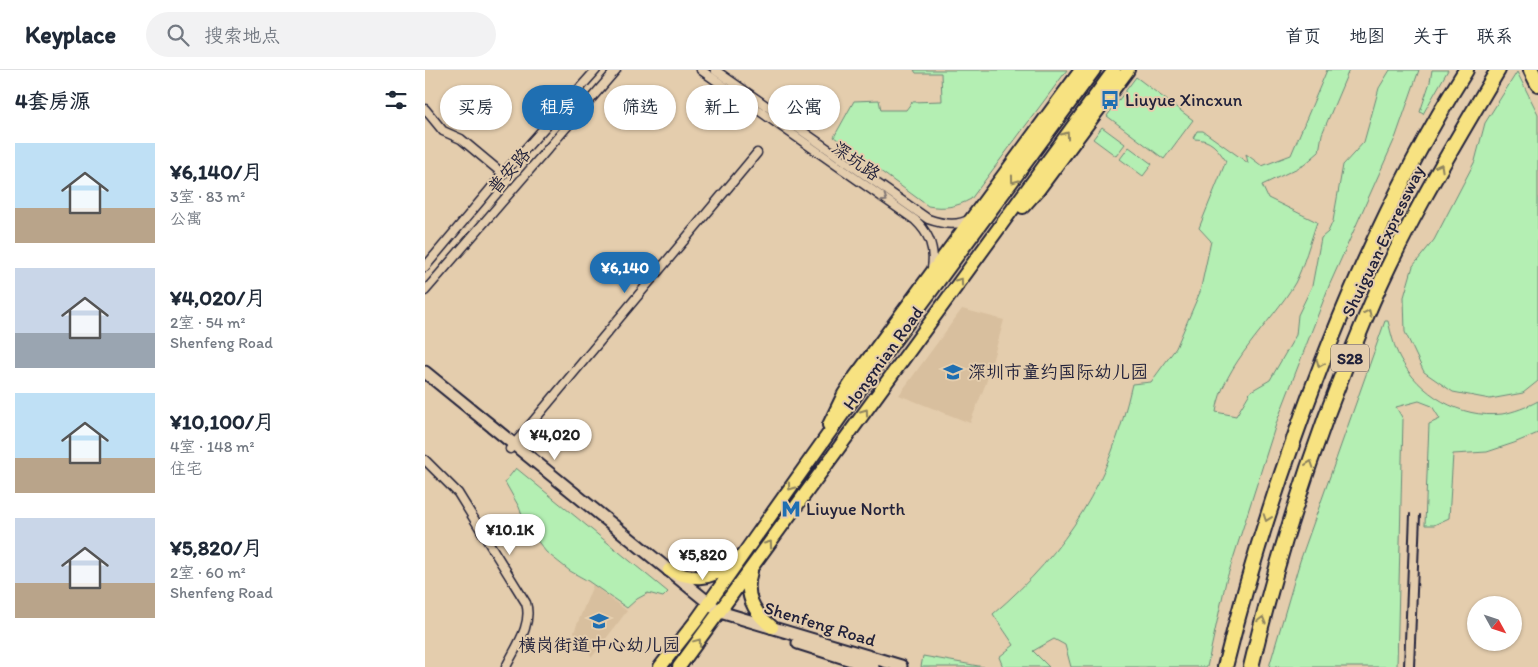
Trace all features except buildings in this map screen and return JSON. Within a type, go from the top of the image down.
[{"type":"highway","name":"Shuiguan Expressway","points":[[1225,667],[1238,612],[1261,537],[1328,345],[1374,239],[1407,173],[1466,70]]},
{"type":"highway","name":"Shuiguan Expressway","points":[[1251,667],[1278,564],[1310,465],[1365,319],[1443,162],[1498,70]]},
{"type":"highway","points":[[1531,70],[1538,84]]},
{"type":"main road","points":[[819,448],[844,394],[1081,70]]},
{"type":"main road","name":"Hongmian Road","points":[[660,667],[707,605],[896,340],[1094,70]]},
{"type":"main road","name":"Hongmian Road","points":[[679,667],[1114,70]]},
{"type":"main road","points":[[991,239],[1039,189],[1128,70]]},
{"type":"main road","points":[[669,570],[683,576],[695,578],[708,576],[721,572],[745,552]]},
{"type":"main road","points":[[752,567],[749,580],[750,600],[754,610],[761,619],[772,627]]},
{"type":"street","points":[[425,267],[503,174],[596,70]]},
{"type":"street","name":"普安路","points":[[425,291],[616,70]]},
{"type":"street","name":"深坑路","points":[[701,70],[915,220],[923,228],[933,248],[932,268],[927,280]]},
{"type":"street","name":"深坑路","points":[[715,70],[928,219],[938,223],[949,224],[966,221],[974,216]]},
{"type":"street","points":[[425,110],[443,131],[461,139],[503,174]]},
{"type":"street","points":[[512,447],[757,154]]},
{"type":"street","name":"Shenfeng Road","points":[[425,372],[512,447],[718,614],[871,667]]},
{"type":"street","name":"Shenfeng Road","points":[[425,380],[669,570],[707,605]]},
{"type":"street","points":[[425,460],[458,493],[526,603],[529,612],[528,621],[506,667]]},
{"type":"street","name":"Shenfeng Road","points":[[718,614],[772,627],[901,667]]},
{"type":"shaded area","name":"深圳市童约国际幼儿园","points":[[962,309],[1004,320],[986,383],[970,423],[899,395]]},
{"type":"shaded area","name":"横岗街道中心幼儿园","points":[[593,585],[627,611],[592,657],[574,632]]},
{"type":"green space","points":[[914,70],[1067,70],[971,199],[950,207],[928,206],[834,137],[838,130],[840,130],[840,126],[854,101],[879,100],[881,110],[906,110],[912,102],[942,101],[941,73],[916,73]]},
{"type":"green space","points":[[1327,70],[1349,70],[1322,134],[1319,152],[1304,165],[1262,185],[1268,198],[1317,222],[1295,283],[1228,377],[1220,394],[1216,412],[1236,416],[1251,391],[1270,380],[1296,335],[1298,315],[1312,286],[1321,238],[1328,232],[1333,221],[1343,165],[1364,142],[1379,88],[1390,70],[1419,70],[1396,136],[1329,286],[1277,421],[1226,581],[1207,667],[1071,667],[1065,645],[1054,639],[1033,651],[1049,667],[1003,667],[999,657],[1014,645],[993,614],[1044,564],[1065,539],[1083,511],[1112,452],[1132,384],[1151,382],[1176,348],[1200,292],[1211,241],[1199,228],[1226,161],[1213,145],[1193,138],[1197,131],[1203,131],[1248,163],[1246,154],[1262,166],[1291,155]]},
{"type":"green space","points":[[1432,70],[1448,70],[1423,114],[1420,112]]},
{"type":"green space","points":[[1517,72],[1538,114],[1538,381],[1523,393],[1490,399],[1453,392],[1424,372],[1405,332],[1404,297],[1413,266],[1434,240],[1475,161],[1485,123]]},
{"type":"green space","points":[[1136,77],[1193,120],[1164,159],[1107,116]]},
{"type":"green space","points":[[1102,127],[1125,144],[1116,156],[1093,139]]},
{"type":"green space","points":[[1129,147],[1152,164],[1143,176],[1120,159]]},
{"type":"green space","points":[[1385,321],[1388,321],[1394,345],[1408,371],[1430,393],[1456,408],[1486,415],[1511,412],[1538,401],[1538,433],[1487,452],[1453,454],[1449,518],[1434,525],[1425,525],[1429,424],[1440,419],[1432,406],[1419,401],[1396,407],[1403,419],[1397,667],[1269,667],[1300,561]]},
{"type":"green space","points":[[516,468],[668,592],[663,597],[648,593],[637,599],[627,608],[570,571],[546,552],[526,526],[519,507],[505,482]]},
{"type":"green space","points":[[923,656],[984,667],[921,667]]},
{"type":"railway","points":[[1404,667],[1410,514]]},
{"type":"railway","points":[[1414,667],[1420,515]]},
{"type":"place","name":"Liuyue Xincxun","points":[[1110,100]]},
{"type":"place","name":"深圳市童约国际幼儿园","points":[[953,372]]},
{"type":"place","name":"Liuyue North","points":[[791,509]]},
{"type":"place","name":"横岗街道中心幼儿园","points":[[599,621]]}]
